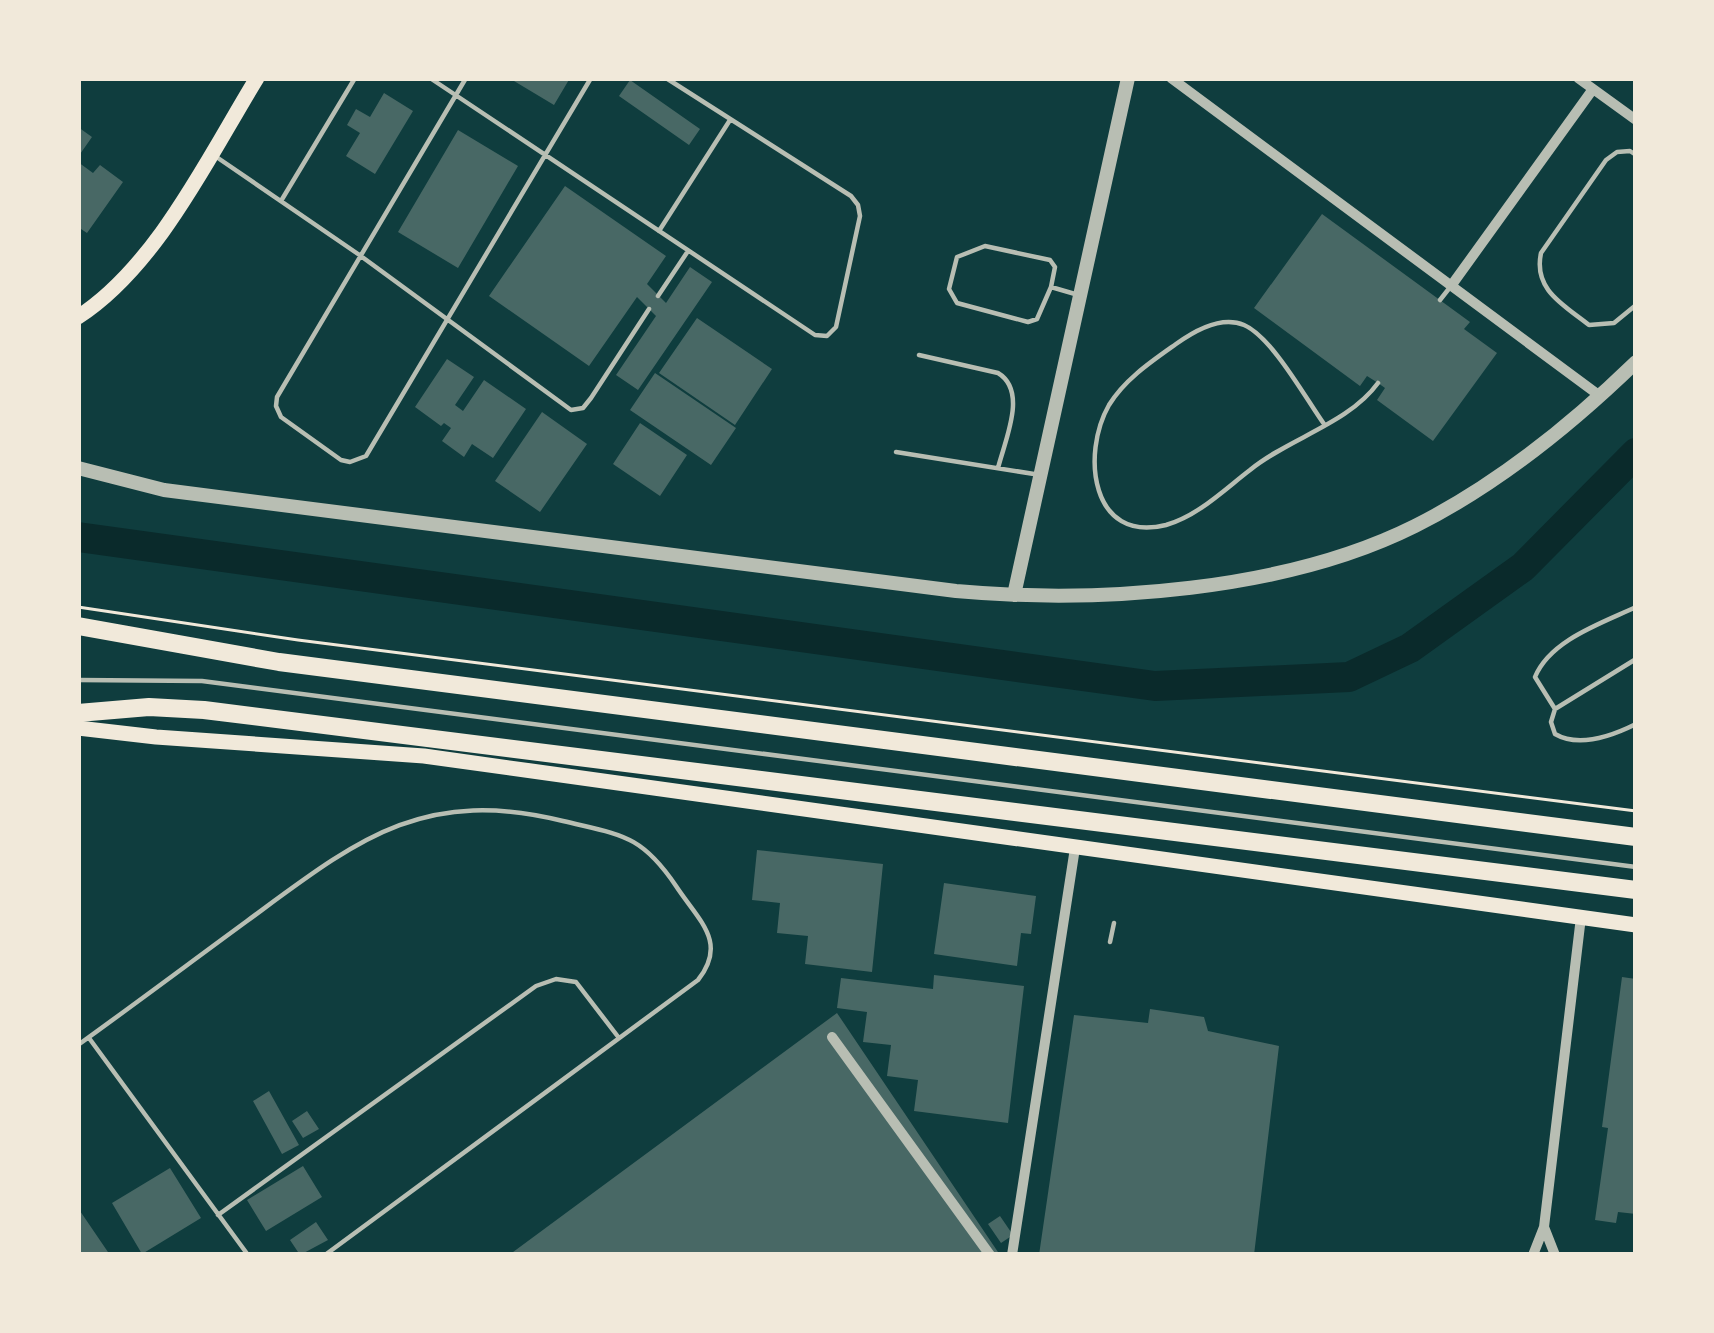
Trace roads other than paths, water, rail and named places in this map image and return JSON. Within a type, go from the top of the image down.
[{"type":"highway","points":[[78,626],[266,661],[1636,837]]},
{"type":"highway","points":[[78,713],[149,707],[204,710],[1636,890]]},
{"type":"main road","points":[[78,317],[108,294],[144,255],[257,78]]},
{"type":"main road","points":[[78,728],[424,756],[1636,925]]},
{"type":"street","points":[[1014,595],[1128,78]]},
{"type":"street","points":[[1171,78],[1600,396]]},
{"type":"street","points":[[1578,78],[1636,120]]},
{"type":"street","points":[[1451,286],[1593,89]]},
{"type":"street","points":[[78,468],[164,490],[956,591],[1014,595],[1175,587],[1341,556],[1449,507],[1528,454],[1636,362]]},
{"type":"street","points":[[1012,1255],[1075,848]]},
{"type":"street","points":[[1533,1255],[1544,1227],[1581,917]]},
{"type":"street","points":[[832,1037],[990,1255]]},
{"type":"street","points":[[1544,1227],[1555,1255]]},
{"type":"lane","points":[[280,201],[355,78]]},
{"type":"lane","points":[[430,78],[814,335],[827,336],[836,327],[860,216],[858,205],[851,196],[666,78]]},
{"type":"lane","points":[[466,78],[277,397],[280,417],[341,460],[366,455],[591,78]]},
{"type":"lane","points":[[659,231],[731,119]]},
{"type":"lane","points":[[1636,155],[1617,152],[1606,160],[1541,253],[1538,267],[1550,294],[1589,326],[1622,320],[1636,305]]},
{"type":"lane","points":[[211,153],[571,410],[583,408],[591,398],[649,310]]},
{"type":"lane","points":[[985,246],[1050,260],[1055,267],[1051,287],[1037,319],[1028,322],[957,303],[949,289],[957,257],[985,246]]},
{"type":"lane","points":[[658,296],[688,251]]},
{"type":"lane","points":[[1440,300],[1451,286]]},
{"type":"lane","points":[[1051,287],[1079,295]]},
{"type":"lane","points":[[1324,424],[1261,337],[1242,324],[1220,323],[1196,330],[1135,374],[1109,406],[1094,448],[1095,483],[1112,514],[1132,527],[1166,524],[1200,508],[1261,460],[1324,424],[1366,399],[1378,383]]},
{"type":"lane","points":[[919,355],[998,373],[1009,380],[1013,403],[998,468]]},
{"type":"lane","points":[[896,452],[1040,475]]},
{"type":"lane","points":[[1555,709],[1535,677],[1540,664],[1578,635],[1636,607]]},
{"type":"lane","points":[[1636,659],[1555,709],[1551,722],[1555,734],[1563,739],[1603,738],[1636,724]]},
{"type":"lane","points":[[78,680],[202,681],[1636,867]]},
{"type":"lane","points":[[78,1046],[347,848],[414,819],[459,810],[536,814],[629,837],[656,857],[713,942],[712,962],[698,980],[325,1255]]},
{"type":"lane","points":[[1110,942],[1114,923]]},
{"type":"lane","points":[[218,1215],[536,986],[556,979],[576,982],[619,1038]]},
{"type":"lane","points":[[89,1038],[248,1255]]},
{"type":"waterway","points":[[78,537],[1155,686],[1349,677],[1410,648],[1523,567],[1636,453]]}]
